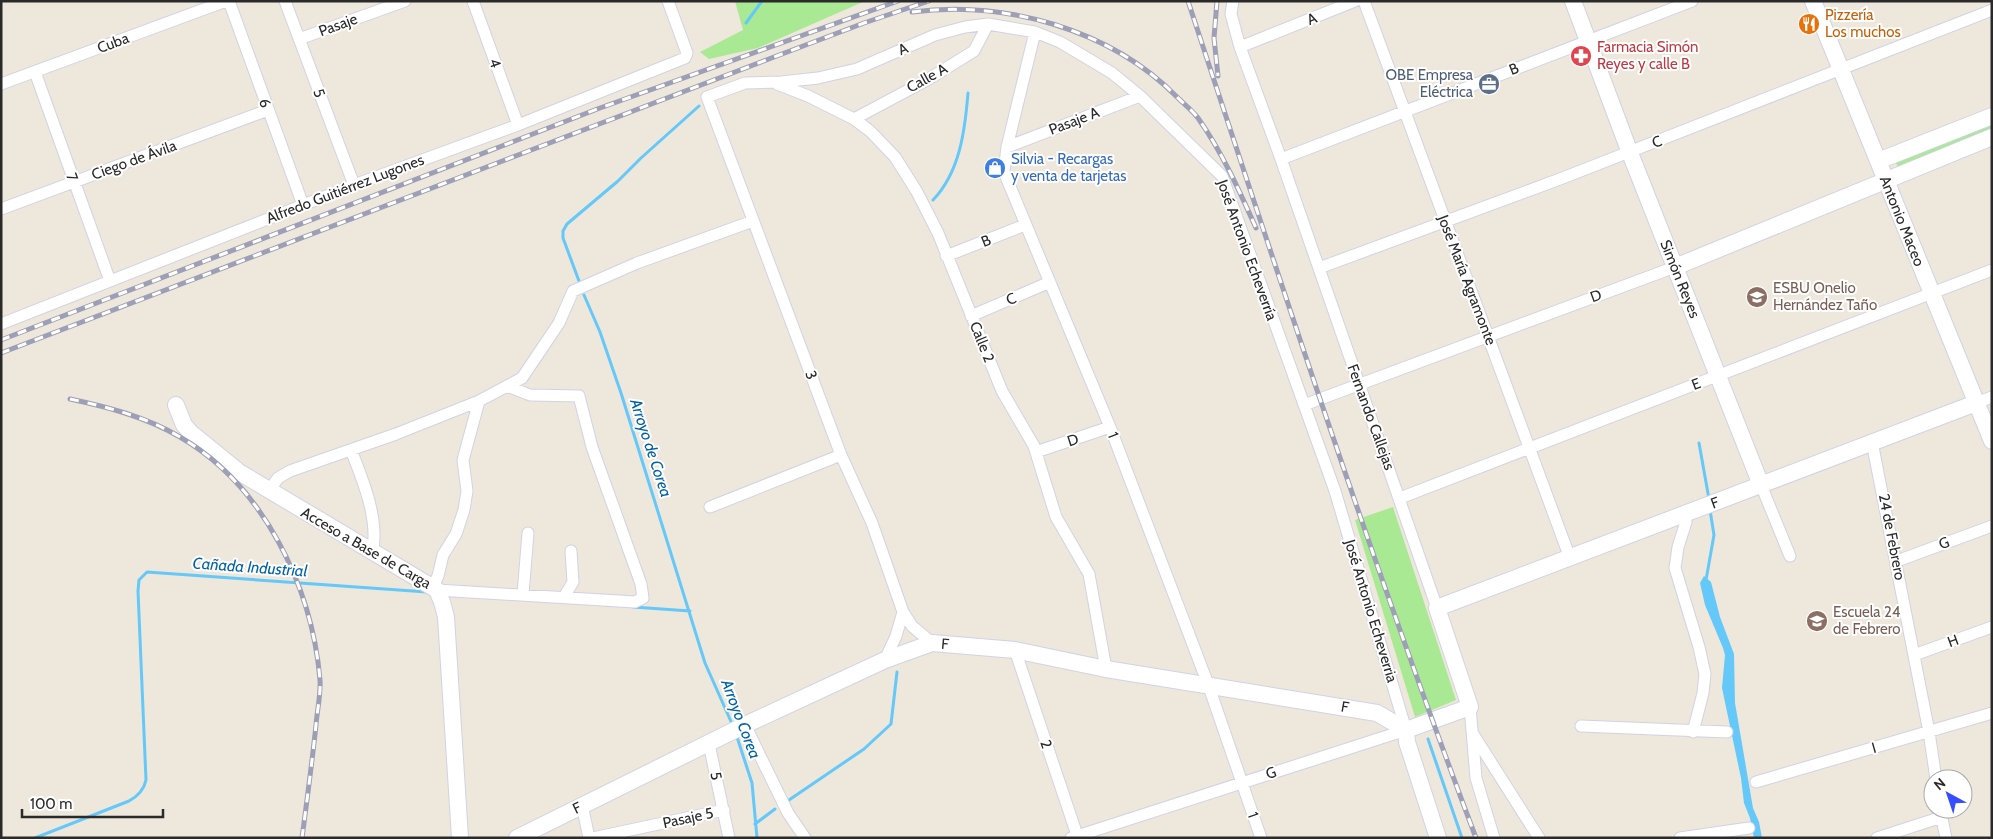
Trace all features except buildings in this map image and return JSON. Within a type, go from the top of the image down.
[{"type":"street","name":"Cuba","points":[[1,84],[227,1]]},
{"type":"street","name":"6","points":[[227,1],[303,205]]},
{"type":"street","name":"5","points":[[285,1],[354,185]]},
{"type":"street","name":"Pasaje","points":[[299,39],[405,1]]},
{"type":"street","name":"4","points":[[473,1],[518,125]]},
{"type":"street","name":"Alfredo Guitiérrez Lugones","points":[[1,324],[354,185],[518,125],[672,64],[684,58],[686,53],[668,1]]},
{"type":"street","name":"Fernando Callejas","points":[[1233,1],[1231,14],[1240,47],[1400,498],[1470,707],[1476,778],[1494,838]]},
{"type":"street","name":"A","points":[[1240,47],[1355,1]]},
{"type":"street","name":"José María Agramonte","points":[[1364,1],[1570,558]]},
{"type":"street","name":"Simón Reyes","points":[[1573,1],[1630,152],[1790,556]]},
{"type":"street","name":"B","points":[[1281,159],[1692,1]]},
{"type":"street","name":"Antonio Maceo","points":[[1813,1],[1992,442]]},
{"type":"street","name":"C","points":[[1319,268],[1445,223],[1992,10]]},
{"type":"street","name":"A","points":[[707,97],[745,83],[818,78],[857,69],[935,35],[964,27],[988,24],[1035,32]]},
{"type":"street","name":"Calle A","points":[[854,118],[927,80],[974,52],[988,24]]},
{"type":"street","name":"José Antonio Echeverría","points":[[1035,32],[1060,42],[1087,57],[1140,96],[1222,176],[1335,491]]},
{"type":"street","name":"1","points":[[1035,32],[1007,147],[1004,172],[1110,427],[1208,684],[1261,838]]},
{"type":"street","name":"7","points":[[35,72],[110,281]]},
{"type":"street","name":"Calle 2","points":[[771,82],[808,96],[854,118],[870,131],[895,157],[917,192],[932,222],[1002,391],[1036,452],[1056,517],[1089,574],[1106,669]]},
{"type":"street","name":"Pasaje A","points":[[1007,147],[1140,96]]},
{"type":"street","name":"3","points":[[707,97],[841,456],[872,523],[903,612],[912,626],[932,643]]},
{"type":"street","name":"Ciego de Ávila","points":[[1,210],[268,110]]},
{"type":"street","points":[[1878,161],[1992,116]]},
{"type":"street","name":"D","points":[[1304,404],[1675,267],[1992,137]]},
{"type":"street","points":[[269,491],[278,478],[290,471],[479,401],[522,378],[559,324],[573,291],[637,263],[752,221]]},
{"type":"street","name":"B","points":[[946,256],[1025,225]]},
{"type":"street","name":"E","points":[[1400,498],[1992,270]]},
{"type":"street","name":"C","points":[[972,316],[1050,282]]},
{"type":"street","points":[[479,401],[463,460],[468,491],[464,510],[456,534],[443,555],[435,588],[635,602],[643,598],[641,584],[592,447],[579,396],[530,395],[507,386]]},
{"type":"street","name":"F","points":[[1437,608],[1992,397]]},
{"type":"street","name":"Acceso a Base de Carga","points":[[176,405],[184,425],[191,434],[239,472],[372,553],[435,588],[442,602],[446,617],[460,838]]},
{"type":"street","name":"D","points":[[1036,452],[1110,427]]},
{"type":"street","name":"24 de Febrero","points":[[1872,442],[1897,561],[1935,769]]},
{"type":"street","points":[[351,450],[373,516],[375,541],[372,553]]},
{"type":"street","points":[[710,507],[841,456]]},
{"type":"street","name":"José Antonio Echeverria","points":[[1335,491],[1406,730]]},
{"type":"street","points":[[1687,513],[1678,547],[1675,568],[1699,647],[1705,674],[1693,732]]},
{"type":"street","name":"G","points":[[1897,561],[1992,526]]},
{"type":"street","points":[[523,594],[528,533]]},
{"type":"street","points":[[564,597],[573,582],[572,551]]},
{"type":"street","points":[[885,660],[896,636],[903,612]]},
{"type":"street","name":"H","points":[[1914,655],[1992,627]]},
{"type":"street","name":"F","points":[[518,838],[745,725],[885,660],[932,643],[1015,650],[1106,669],[1208,684],[1377,713],[1406,730]]},
{"type":"street","name":"2","points":[[1015,650],[1075,837]]},
{"type":"street","name":"G","points":[[1075,837],[1406,730],[1470,707]]},
{"type":"street","name":"I","points":[[1756,782],[1992,713]]},
{"type":"street","points":[[745,725],[788,813],[805,838]]},
{"type":"street","points":[[1581,726],[1727,732]]},
{"type":"street","points":[[1406,730],[1407,742],[1438,838]]},
{"type":"street","points":[[1471,731],[1539,838]]},
{"type":"street","name":"5","points":[[709,744],[729,838]]},
{"type":"street","points":[[582,805],[591,838]]},
{"type":"street","name":"Pasaje 5","points":[[591,838],[724,810]]},
{"type":"street","points":[[1877,838],[1926,819]]},
{"type":"street","points":[[1942,819],[1946,838]]},
{"type":"street","points":[[1680,838],[1749,828]]},
{"type":"green space","points":[[735,1],[865,1],[758,48],[709,59],[700,52],[743,30]]},
{"type":"green space","points":[[1992,124],[1992,130],[1898,169],[1896,162]]},
{"type":"green space","points":[[1393,507],[1456,700],[1415,717],[1355,520]]},
{"type":"water","points":[[1704,576],[1711,582],[1720,617],[1734,654],[1735,703],[1753,808],[1759,822],[1762,838],[1754,838],[1750,818],[1744,803],[1741,778],[1722,688],[1725,655],[1705,605],[1700,583]]},
{"type":"waterway","name":"Arroyo de Corea","points":[[746,23],[762,1]]},
{"type":"waterway","points":[[933,200],[942,189],[955,164],[963,136],[968,93]]},
{"type":"waterway","name":"Arroyo de Corea","points":[[579,281],[563,238],[563,231],[567,224],[618,181],[699,106]]},
{"type":"waterway","name":"Arroyo de Corea","points":[[584,295],[600,332],[621,393],[705,663],[733,726]]},
{"type":"waterway","points":[[1699,443],[1709,499]]},
{"type":"waterway","points":[[1706,580],[1714,535],[1710,510]]},
{"type":"waterway","name":"Cañada Industrial","points":[[35,838],[129,801],[138,795],[144,787],[146,780],[138,591],[139,580],[147,572],[427,592]]},
{"type":"waterway","name":"Cañada Industrial","points":[[633,607],[690,611]]},
{"type":"waterway","points":[[789,800],[864,749],[891,724],[897,672]]},
{"type":"waterway","name":"Arroyo Corea","points":[[736,734],[752,783],[757,838]]},
{"type":"waterway","points":[[1428,739],[1462,838]]},
{"type":"waterway","points":[[755,824],[775,809]]},
{"type":"railway","points":[[1,340],[600,108],[898,1]]},
{"type":"railway","points":[[1,353],[774,57],[929,1]]},
{"type":"railway","points":[[1188,1],[1363,526],[1476,838]]},
{"type":"railway","points":[[1217,1],[1214,38],[1218,76]]},
{"type":"railway","points":[[912,12],[947,9],[1019,16],[1054,24],[1088,37],[1120,53],[1150,73],[1198,118],[1237,185],[1256,228]]},
{"type":"railway","points":[[70,399],[126,414],[154,424],[180,437],[210,457],[236,482],[259,510],[278,541],[294,574],[306,609],[315,645],[320,680],[302,838]]},
{"type":"place","name":"Pizzería Los muchos","points":[[1809,24]]},
{"type":"place","name":"Farmacia Simón Reyes y calle B","points":[[1581,56]]},
{"type":"place","name":"OBE Empresa Eléctrica","points":[[1489,84]]},
{"type":"place","name":"Silvia - Recargas y venta de tarjetas","points":[[995,168]]},
{"type":"place","name":"ESBU Onelio Hernández Taño","points":[[1757,297]]},
{"type":"place","name":"Escuela 24 de Febrero","points":[[1817,621]]}]
